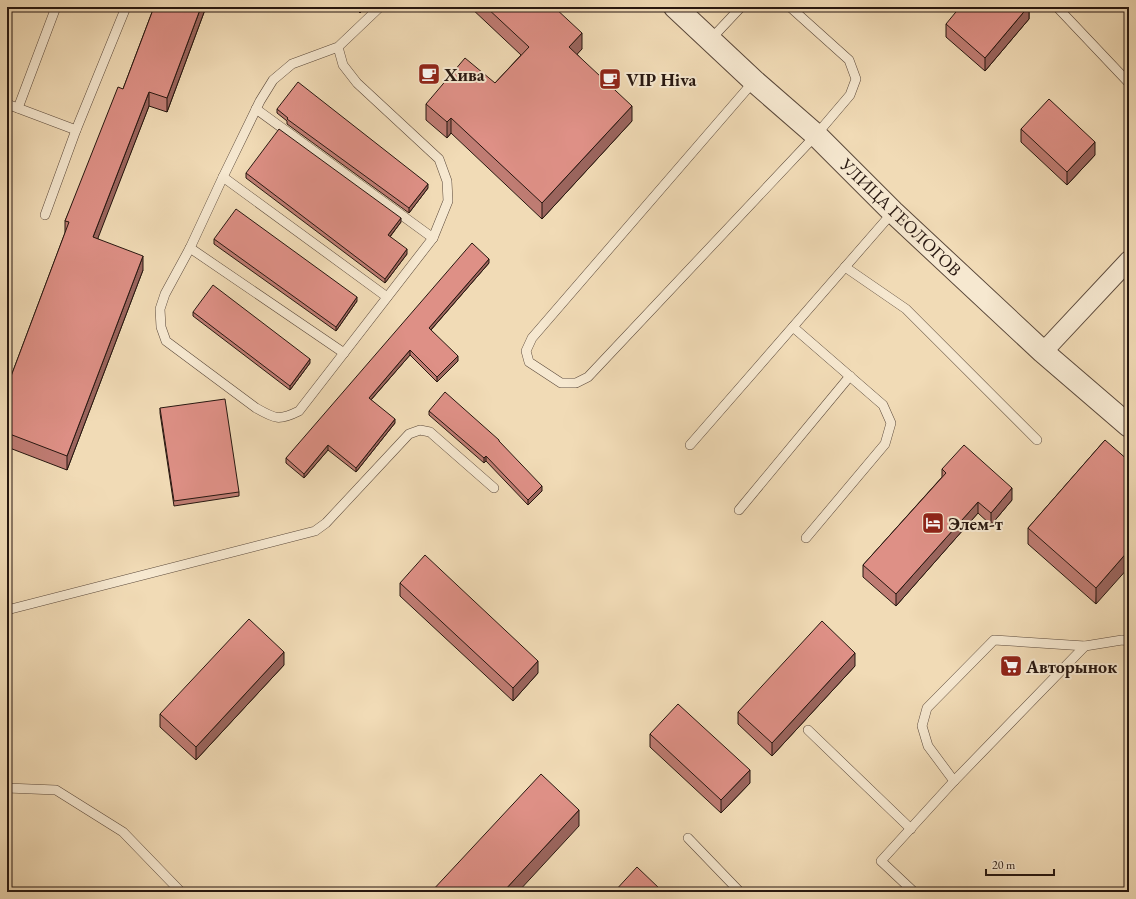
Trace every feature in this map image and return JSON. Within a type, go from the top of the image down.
[{"type":"street","name":"УЛИЦА ГЕОЛОГОВ","points":[[675,7],[754,81],[816,135],[893,212],[1043,352],[1129,426]]},
{"type":"street","points":[[1043,352],[1129,260]]},
{"type":"lane","points":[[18,108],[56,7]]},
{"type":"lane","points":[[45,215],[76,130],[126,7]]},
{"type":"lane","points":[[338,47],[343,65],[357,83],[439,159],[447,181],[448,201],[433,238],[299,411],[285,418],[270,416],[256,408],[166,341],[161,327],[160,309],[165,294],[190,248],[256,109],[274,80],[292,64],[338,47],[380,7]]},
{"type":"lane","points":[[710,40],[741,7]]},
{"type":"lane","points":[[754,81],[532,338],[526,351],[529,362],[562,383],[576,384],[588,377],[816,135],[850,95],[856,79],[849,60],[790,7]]},
{"type":"lane","points":[[1057,7],[1129,83]]},
{"type":"lane","points":[[7,104],[76,130]]},
{"type":"lane","points":[[256,109],[433,238]]},
{"type":"lane","points":[[223,177],[387,297]]},
{"type":"lane","points":[[690,445],[893,212]]},
{"type":"lane","points":[[190,248],[344,353]]},
{"type":"lane","points":[[845,267],[906,309],[1037,440]]},
{"type":"lane","points":[[793,327],[883,405],[891,423],[884,444],[806,538]]},
{"type":"lane","points":[[739,510],[850,376]]},
{"type":"lane","points":[[7,610],[315,531],[326,523],[409,434],[420,430],[430,432],[494,488]]},
{"type":"lane","points":[[954,781],[928,746],[922,726],[927,708],[994,640],[1085,646],[1122,640],[1129,641]]},
{"type":"lane","points":[[914,892],[882,861],[954,781],[1085,646]]},
{"type":"lane","points":[[808,730],[911,829]]},
{"type":"lane","points":[[7,788],[56,790],[123,832],[181,892]]},
{"type":"lane","points":[[688,838],[740,892]]},
{"type":"building","points":[[154,7],[201,7],[167,98],[149,92],[93,237],[143,256],[67,456],[7,433],[7,387],[69,222],[65,221],[118,87],[123,89]]},
{"type":"building","points":[[486,7],[554,7],[582,33],[569,47],[632,106],[542,203],[451,118],[447,122],[426,104],[465,58],[495,83],[529,47]]},
{"type":"building","points":[[960,7],[1028,7],[985,58],[946,24]]},
{"type":"building","points":[[298,82],[428,184],[409,208],[287,119],[288,118],[277,109]]},
{"type":"building","points":[[1049,99],[1095,142],[1067,172],[1021,129]]},
{"type":"building","points":[[279,129],[401,218],[388,235],[407,249],[385,279],[246,173]]},
{"type":"building","points":[[236,209],[357,297],[336,327],[214,239]]},
{"type":"building","points":[[472,243],[489,259],[429,328],[458,356],[437,377],[410,350],[369,398],[395,419],[356,468],[328,445],[304,474],[286,458]]},
{"type":"building","points":[[213,285],[310,359],[290,386],[193,312]]},
{"type":"building","points":[[445,392],[499,440],[542,486],[528,500],[486,456],[484,458],[429,411]]},
{"type":"building","points":[[225,399],[239,492],[174,501],[160,408]]},
{"type":"building","points":[[1105,440],[1129,461],[1129,550],[1096,588],[1028,528]]},
{"type":"building","points":[[964,445],[1012,488],[991,513],[978,502],[896,594],[863,565],[946,473],[942,469]]},
{"type":"building","points":[[425,555],[538,661],[513,688],[400,583]]},
{"type":"building","points":[[249,619],[284,652],[196,747],[160,714]]},
{"type":"building","points":[[822,621],[855,653],[772,743],[738,712]]},
{"type":"building","points":[[678,704],[750,770],[721,800],[650,734]]},
{"type":"building","points":[[541,774],[579,810],[503,892],[431,892]]},
{"type":"building","points":[[637,867],[660,889],[658,892],[614,892]]},
{"type":"place","name":"Хива","points":[[429,74]]},
{"type":"place","name":"VIP Hiva","points":[[610,79]]},
{"type":"place","name":"Элем-т","points":[[933,523]]},
{"type":"place","name":"Авторынок","points":[[1011,666]]}]
